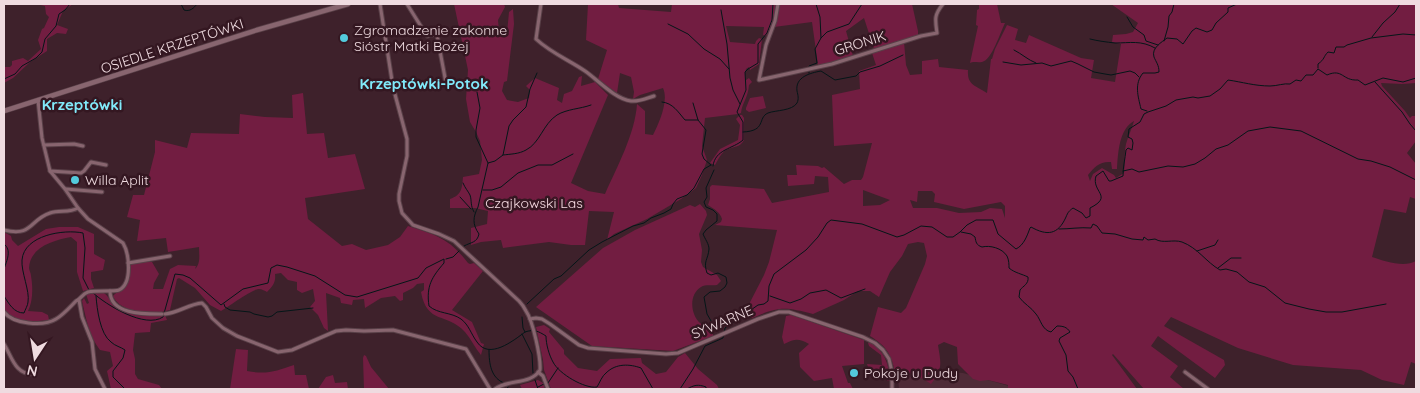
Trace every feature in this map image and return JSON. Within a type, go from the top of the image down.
[{"type":"main road","name":"OSIEDLE KRZEPTÓWKI","points":[[4,111],[247,33],[348,4]]},
{"type":"street","points":[[380,4],[393,86],[407,139],[407,156],[399,194],[402,213],[413,225],[439,234],[454,242],[518,300],[530,319],[540,365],[538,372],[534,377],[500,385],[495,389]]},
{"type":"street","points":[[407,4],[426,36],[437,35],[446,83]]},
{"type":"street","points":[[541,4],[536,40],[564,60],[585,71],[622,98],[636,101],[654,96]]},
{"type":"street","name":"GRONIK","points":[[778,4],[775,21],[766,45],[759,80],[832,64],[936,33],[935,17],[944,4]]},
{"type":"street","points":[[4,312],[15,321],[50,322],[61,316],[87,292],[118,290],[123,286],[128,275],[127,251],[123,243],[88,219],[50,171],[44,145],[38,100]]},
{"type":"street","points":[[44,145],[74,144],[83,146]]},
{"type":"street","points":[[50,171],[82,172],[91,162],[106,165]]},
{"type":"street","points":[[65,189],[102,192]]},
{"type":"street","points":[[4,230],[15,233],[24,231],[48,214],[71,211],[78,208]]},
{"type":"street","points":[[128,263],[170,256]]},
{"type":"street","points":[[110,291],[112,300],[124,309],[138,313],[172,313],[195,304],[202,304],[206,307],[212,318],[223,328],[237,336],[278,352],[292,350],[341,330],[364,331],[386,329],[402,331],[466,348],[490,389]]},
{"type":"street","points":[[79,300],[82,317],[92,342],[96,369],[105,389]]},
{"type":"street","name":"SYWARNE","points":[[530,319],[542,319],[579,345],[588,348],[666,354],[678,353],[758,319],[779,312],[786,312],[876,343],[886,354],[892,367],[892,389]]},
{"type":"street","points":[[4,344],[17,368],[22,372],[34,374]]},
{"type":"street","points":[[538,372],[548,389]]},
{"type":"street","points":[[1185,372],[1208,389]]},
{"type":"shaded area","points":[[897,365],[921,370],[963,373],[1009,386],[1008,389],[899,389]]},
{"type":"green space","points":[[36,4],[73,4],[63,11],[57,25],[68,29],[66,34],[57,33],[47,39],[47,51],[4,83],[4,67],[10,67],[12,61],[23,58],[28,61],[41,49],[38,40],[49,17],[46,14],[45,6]]},
{"type":"green space","name":"Czajkowski Las","points":[[454,4],[504,4],[505,7],[498,20],[499,31],[507,33],[509,12],[513,9],[514,24],[507,81],[504,82],[502,91],[507,100],[518,102],[529,98],[530,90],[526,86],[535,78],[559,88],[557,100],[562,103],[564,94],[572,91],[579,77],[582,76],[581,86],[595,82],[608,95],[571,183],[588,191],[605,194],[629,139],[637,104],[645,111],[645,134],[653,135],[664,105],[665,93],[663,88],[633,99],[634,92],[631,77],[620,73],[617,93],[598,79],[607,50],[586,40],[588,4],[618,4],[619,8],[671,12],[672,4],[777,4],[771,27],[766,36],[763,35],[764,27],[726,26],[730,42],[755,44],[759,38],[762,39],[759,64],[750,70],[749,67],[746,69],[746,80],[749,78],[752,82],[749,85],[741,113],[705,118],[702,146],[707,160],[696,188],[647,219],[614,234],[607,240],[614,212],[589,211],[585,245],[549,242],[503,248],[501,240],[471,245],[471,228],[487,224],[488,211],[475,208],[450,208],[450,199],[457,195],[462,188],[463,177],[479,174],[482,160],[480,141],[470,122],[466,99],[468,70]]},
{"type":"green space","points":[[779,4],[912,4],[918,35],[874,49],[864,18],[846,31],[853,56],[832,63],[818,65],[812,22],[774,27]]},
{"type":"green space","points":[[979,4],[997,4],[1001,23],[1005,23],[995,46],[986,60],[970,63],[978,26],[976,25]]},
{"type":"green space","points":[[1111,4],[1416,4],[1416,83],[1381,83],[1410,118],[1416,116],[1416,141],[1407,153],[1416,164],[1416,199],[1410,197],[1406,213],[1384,209],[1372,257],[1400,264],[1416,261],[1416,364],[1411,362],[1404,385],[1382,380],[1361,370],[1293,365],[1238,348],[1171,317],[1164,326],[1224,360],[1225,365],[1215,378],[1158,336],[1151,346],[1178,366],[1170,377],[1184,389],[1144,389],[1113,354],[1137,389],[1008,389],[1008,385],[988,380],[980,381],[973,379],[958,364],[957,347],[944,342],[938,345],[940,366],[938,374],[931,384],[905,372],[895,372],[887,351],[870,336],[878,307],[901,313],[906,308],[927,256],[924,243],[918,242],[908,244],[890,272],[879,297],[870,291],[858,291],[844,300],[813,314],[782,309],[769,311],[752,318],[745,312],[764,275],[777,230],[715,225],[721,222],[722,219],[708,205],[710,187],[712,185],[764,189],[772,203],[829,192],[828,177],[815,176],[814,184],[788,186],[787,175],[797,175],[796,165],[824,167],[844,184],[852,180],[861,180],[872,143],[834,146],[832,95],[860,89],[859,71],[876,65],[872,53],[904,42],[906,65],[910,75],[922,74],[922,61],[938,59],[939,67],[968,70],[970,82],[987,93],[991,59],[1007,25],[1018,29],[1015,40],[1026,43],[1029,35],[1081,58],[1094,60],[1091,78],[1115,82],[1121,44],[1112,42],[1113,35],[1133,32],[1138,23]],"holes":[[[1134,121],[1126,144],[1124,173],[1116,178],[1102,168],[1093,174],[1090,181],[1088,175],[1100,164],[1111,162],[1112,169],[1117,169],[1122,135]],[[863,190],[890,200],[880,205],[863,206]],[[918,191],[932,191],[935,194],[934,202],[964,209],[1001,202],[1005,206],[1005,218],[1002,209],[990,208],[981,212],[959,213],[937,208],[913,208],[910,200],[917,202]]]},
{"type":"green space","points":[[303,93],[307,134],[324,133],[328,158],[355,154],[365,189],[305,198],[308,219],[342,246],[352,244],[366,250],[388,245],[400,237],[408,226],[441,238],[455,248],[468,263],[474,263],[483,271],[452,310],[472,322],[481,343],[484,344],[481,355],[465,332],[451,322],[433,314],[428,309],[421,292],[424,290],[424,283],[417,284],[403,293],[403,300],[400,301],[395,296],[381,298],[365,308],[364,299],[353,300],[352,305],[341,303],[340,298],[326,293],[328,331],[324,328],[318,315],[310,307],[315,301],[313,289],[302,293],[297,290],[297,282],[288,280],[281,273],[275,274],[274,284],[267,292],[260,289],[256,290],[221,311],[210,305],[195,288],[179,278],[177,279],[170,310],[147,313],[138,312],[130,310],[117,302],[113,296],[127,284],[130,265],[139,262],[152,262],[159,274],[153,289],[163,289],[170,269],[178,265],[196,266],[195,269],[199,262],[199,247],[168,252],[166,238],[137,241],[140,220],[127,217],[133,195],[144,195],[155,152],[155,140],[187,148],[191,133],[239,134],[240,114],[293,118],[292,95]]},
{"type":"green space","points":[[763,96],[766,108],[749,112],[746,110],[750,98]]},
{"type":"green space","points":[[740,115],[744,118],[744,140],[738,146],[724,151],[715,165],[710,163],[720,149],[738,140],[740,125],[736,119]]},
{"type":"green space","points":[[700,204],[707,215],[699,234],[702,250],[701,262],[703,267],[717,275],[721,281],[717,285],[701,287],[697,290],[692,304],[694,315],[701,324],[713,332],[713,336],[673,351],[592,346],[536,307],[603,248],[635,230],[690,205],[695,207]]},
{"type":"green space","points":[[78,227],[94,234],[94,254],[105,260],[103,270],[91,272],[94,288],[83,291],[77,272],[77,242],[71,237],[57,240],[38,250],[30,261],[29,268],[32,280],[32,294],[28,311],[42,312],[48,315],[49,320],[24,322],[13,319],[4,310],[4,232],[11,236],[18,246],[46,229]]},
{"type":"green space","points":[[97,291],[104,293],[122,310],[141,314],[165,315],[167,320],[151,323],[150,332],[135,333],[133,350],[135,374],[138,379],[159,385],[162,389],[111,389],[107,371],[113,366],[110,352],[100,350],[96,345],[88,327],[82,301],[84,298],[87,304],[89,303],[86,294]]},
{"type":"green space","points":[[791,315],[864,340],[864,364],[842,366],[848,383],[850,383],[853,389],[834,389],[832,378],[814,381],[800,367],[799,353],[809,344],[796,340],[784,344],[782,337],[786,316]]},
{"type":"green space","points":[[544,325],[550,329],[549,332],[564,350],[564,354],[578,368],[597,371],[610,359],[641,358],[642,363],[656,374],[666,372],[678,357],[685,353],[698,369],[717,385],[719,389],[551,389],[544,370],[536,327]]},
{"type":"green space","points":[[870,342],[879,349],[885,358],[890,380],[887,381],[886,373],[878,370],[869,370],[867,364],[882,365],[881,355],[869,346],[868,343]]},
{"type":"green space","points":[[236,349],[248,350],[247,371],[276,371],[294,365],[295,375],[306,375],[309,389],[230,389]]},
{"type":"green space","points":[[364,355],[371,367],[389,389],[364,389]]},
{"type":"green space","points":[[333,375],[335,383],[347,382],[348,389],[318,389],[326,377]]},
{"type":"green space","points":[[538,380],[543,383],[545,389],[522,389],[520,385]]},
{"type":"waterway","points":[[4,79],[15,74],[22,66],[42,52],[45,39],[56,26],[59,14],[70,4]]},
{"type":"waterway","points":[[181,4],[184,10],[192,9],[197,4]]},
{"type":"waterway","points":[[713,166],[717,156],[743,140],[743,122],[737,112],[746,90],[745,72],[758,63],[758,44],[767,33],[772,20],[773,4]]},
{"type":"waterway","points":[[809,73],[809,66],[817,63],[815,49],[821,38],[820,17],[816,4]]},
{"type":"waterway","points":[[821,38],[827,32],[849,24],[862,4]]},
{"type":"waterway","points":[[1164,41],[1169,16],[1174,4]]},
{"type":"waterway","points":[[1147,111],[1141,109],[1138,81],[1143,73],[1159,72],[1153,54],[1158,46],[1167,38],[1177,39],[1183,44],[1196,28],[1207,32],[1212,30],[1216,23],[1228,12],[1228,8],[1237,4]]},
{"type":"waterway","points":[[1372,37],[1400,4]]},
{"type":"waterway","points":[[721,10],[730,78],[733,90],[740,104]]},
{"type":"waterway","points":[[1127,17],[1133,27],[1144,35],[1146,41],[1158,45]]},
{"type":"waterway","points":[[668,24],[688,34],[704,49],[720,59],[729,69]]},
{"type":"waterway","points":[[1318,68],[1318,64],[1326,54],[1328,52],[1334,53],[1336,47],[1344,47],[1371,38],[1403,34],[1416,35]]},
{"type":"waterway","points":[[1090,39],[1115,43],[1140,43],[1155,48]]},
{"type":"waterway","points":[[1014,50],[1036,63]]},
{"type":"waterway","points":[[743,132],[759,127],[763,118],[768,113],[795,106],[798,100],[798,82],[804,76],[821,71],[835,80],[856,76],[860,72],[880,66],[903,55]]},
{"type":"waterway","points":[[1003,62],[1021,65],[1042,63],[1051,66],[1071,61],[1094,72],[1111,75],[1130,71],[1139,77]]},
{"type":"waterway","points":[[680,389],[705,346],[723,338],[725,328],[758,305],[768,301],[769,286],[774,274],[806,250],[831,220],[862,224],[897,237],[921,226],[932,227],[947,237],[953,237],[976,220],[993,220],[998,234],[1016,249],[1023,243],[1031,227],[1042,232],[1052,232],[1063,223],[1073,208],[1082,213],[1086,218],[1090,216],[1090,208],[1097,204],[1101,197],[1096,186],[1096,176],[1103,171],[1109,181],[1123,176],[1126,150],[1128,148],[1132,150],[1133,143],[1132,139],[1128,137],[1129,129],[1140,122],[1144,114],[1176,100],[1210,96],[1228,80],[1264,86],[1290,84],[1296,80],[1301,81],[1306,75],[1313,75],[1318,69],[1327,75],[1332,73],[1340,74],[1349,79],[1358,80],[1365,85],[1383,78],[1403,82],[1416,78]]},
{"type":"waterway","points":[[464,246],[475,241],[479,234],[474,224],[474,217],[488,163],[495,161],[503,155],[509,126],[526,107],[530,89],[537,73]]},
{"type":"waterway","points":[[1375,82],[1416,131]]},
{"type":"waterway","points":[[477,92],[480,108],[476,137],[488,163]]},
{"type":"waterway","points":[[662,102],[672,106],[685,120],[698,120]]},
{"type":"waterway","points":[[693,103],[698,120],[706,130],[702,154],[704,159],[711,165]]},
{"type":"waterway","points":[[503,155],[515,154],[531,147],[548,123],[557,115],[565,111],[591,105]]},
{"type":"waterway","points":[[1123,171],[1132,169],[1139,172],[1168,166],[1183,167],[1195,164],[1216,149],[1228,145],[1248,131],[1270,127],[1301,131],[1358,159],[1390,167],[1416,180]]},
{"type":"waterway","points":[[483,190],[501,187],[518,173],[538,165],[552,165],[573,154]]},
{"type":"waterway","points":[[527,304],[589,250],[633,226],[644,223],[671,209],[677,199],[687,195],[694,188],[704,169],[711,165]]},
{"type":"waterway","points":[[714,170],[706,188],[707,197],[704,202],[706,207],[717,214],[717,221],[703,234],[709,249],[705,266],[707,273],[711,275],[718,273],[726,277],[727,283],[720,291],[710,292],[704,297],[707,314],[714,326]]},
{"type":"waterway","points":[[463,183],[470,195],[474,212]]},
{"type":"waterway","points":[[460,197],[471,209]]},
{"type":"waterway","points":[[1059,229],[1091,228],[1093,224],[1102,233],[1115,234],[1132,239],[1143,240],[1144,237],[1148,240],[1182,242],[1193,248],[1220,270],[1226,269],[1237,272],[1249,282],[1265,287],[1285,303],[1309,309],[1342,312],[1386,304]]},
{"type":"waterway","points":[[4,296],[15,310],[24,313],[28,305],[28,292],[22,265],[24,251],[37,239],[66,232],[83,233],[85,248],[83,278],[89,290]]},
{"type":"waterway","points":[[961,232],[971,234],[982,247],[992,247],[1005,253],[1008,258],[1009,268],[1028,277],[1027,283],[1020,290],[1019,297],[1038,316],[1048,331],[1051,332],[1057,326],[1065,327],[1069,330],[1070,332],[1060,338],[1059,341],[1066,355],[1068,371],[1078,389]]},
{"type":"waterway","points":[[1197,251],[1215,245],[1218,240]]},
{"type":"waterway","points":[[4,244],[8,249],[4,269]]},
{"type":"waterway","points":[[446,259],[453,257],[459,251]]},
{"type":"waterway","points":[[1218,268],[1231,258],[1241,258]]},
{"type":"waterway","points":[[92,292],[106,303],[126,314],[136,318],[155,320],[163,317],[175,274],[190,278],[221,305],[243,289],[268,283],[271,268],[277,265],[315,276],[345,295],[357,297],[418,278],[426,268],[444,259],[444,263],[433,277],[429,287],[429,306],[461,319],[482,347],[488,349],[501,347],[525,332],[536,331],[546,336],[549,353],[556,367],[566,376],[579,383],[597,387],[603,376],[614,367],[628,365],[641,368],[653,389]]},
{"type":"waterway","points":[[770,296],[790,303],[810,293],[826,290],[841,298],[865,289]]},
{"type":"waterway","points":[[96,296],[97,308],[104,333],[113,343],[125,350],[123,358],[113,371],[113,377],[125,389]]},
{"type":"waterway","points":[[224,304],[230,310],[250,312],[268,317],[277,312],[313,308]]},
{"type":"waterway","points":[[522,317],[525,332]]},
{"type":"waterway","points":[[522,334],[532,354],[533,373]]},
{"type":"waterway","points":[[489,350],[492,370],[496,378],[504,383]]},
{"type":"waterway","points":[[548,383],[558,368]]},
{"type":"waterway","points":[[535,380],[538,389]]},
{"type":"waterway","points":[[538,387],[544,384]]},
{"type":"waterway","points":[[687,389],[698,385],[706,387],[706,389]]},
{"type":"place","name":"Zgromadzenie zakonne Sióstr Matki Bożej","points":[[344,38]]},
{"type":"place","name":"Willa Aplit","points":[[75,180]]},
{"type":"place","name":"Pokoje u Dudy","points":[[854,373]]},
{"type":"district","name":"Krzeptówki-Potok","points":[[424,84]]},
{"type":"district","name":"Krzeptówki","points":[[82,105]]}]
